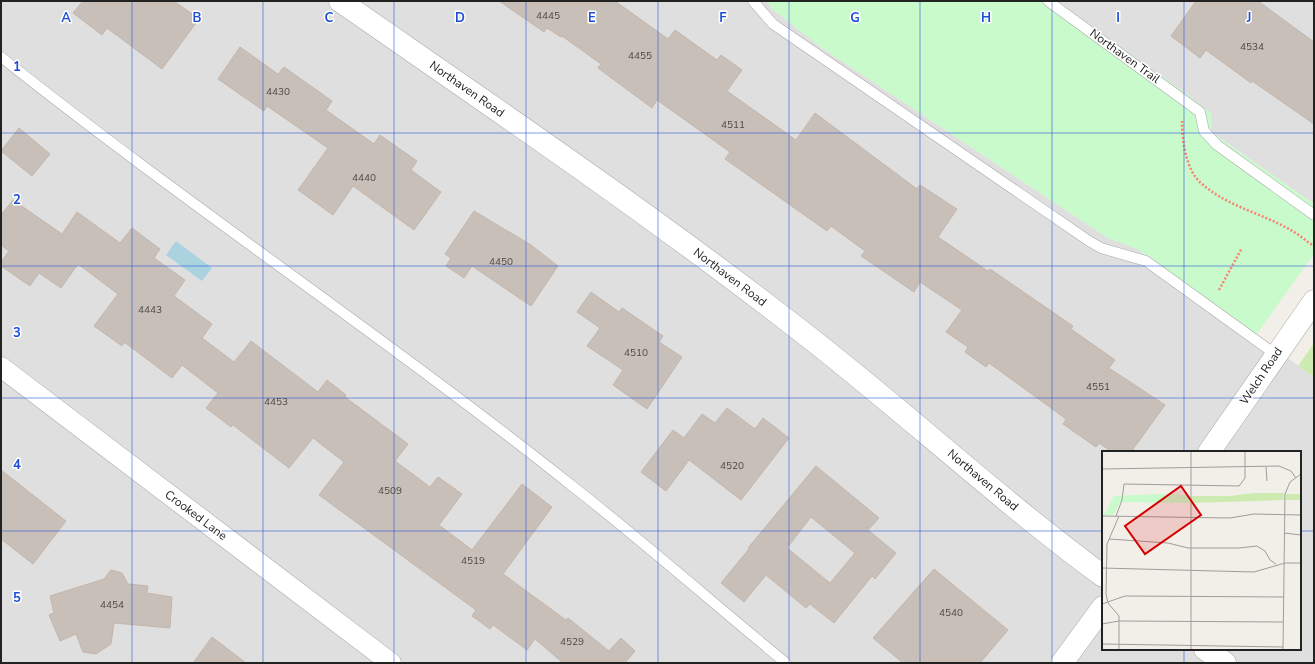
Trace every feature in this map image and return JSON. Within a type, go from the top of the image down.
[{"type":"street","name":"Northaven Road","points":[[340,1],[625,198],[761,300],[804,333],[1051,538],[1102,575]]},
{"type":"street","name":"Welch Road","points":[[1210,451],[1275,354],[1314,301]]},
{"type":"street","name":"Crooked Lane","points":[[1,366],[391,663]]},
{"type":"street","points":[[1062,663],[1102,608]]},
{"type":"street","points":[[1206,650],[1225,663]]},
{"type":"lane","points":[[753,1],[773,24],[1089,241],[1101,248],[1146,260],[1275,354]]},
{"type":"lane","name":"Northaven Trail","points":[[1048,1],[1165,85]]},
{"type":"lane","points":[[1,57],[79,119],[353,320],[571,485],[786,663]]},
{"type":"lane","points":[[1165,85],[1200,112],[1204,131],[1218,145],[1314,215]]},
{"type":"path","name":"Northaven Trail","points":[[1165,85],[1181,114],[1182,137],[1188,163],[1201,184],[1232,203],[1294,232],[1314,246]]},
{"type":"path","points":[[1219,290],[1242,248]]},
{"type":"shaded area","points":[[1,1],[767,1],[771,8],[822,48],[1108,238],[1137,249],[1314,377],[1314,663],[1,663]]},
{"type":"shaded area","points":[[1056,1],[1314,1],[1314,204],[1210,131]]},
{"type":"green space","points":[[767,1],[1056,1],[1184,92],[1212,114],[1211,132],[1314,204],[1314,254],[1256,335],[1137,249],[1108,238],[822,48],[771,8]]},
{"type":"green space","points":[[1314,343],[1314,377],[1298,366]]},
{"type":"water","points":[[176,241],[212,268],[202,281],[166,255]]},
{"type":"building","points":[[83,1],[174,1],[199,19],[162,69],[107,28],[102,35],[73,13]]},
{"type":"building","points":[[499,1],[615,1],[668,39],[675,30],[717,60],[721,55],[742,70],[727,91],[796,140],[815,113],[917,189],[920,185],[957,209],[938,237],[988,271],[990,269],[1073,326],[1071,329],[1115,360],[1109,368],[1165,405],[1132,451],[1111,451],[1099,443],[1096,447],[1063,424],[1066,419],[989,363],[986,367],[965,352],[968,347],[946,332],[962,310],[920,282],[914,292],[861,256],[865,251],[831,226],[827,231],[725,159],[730,152],[657,100],[652,108],[598,68],[601,64],[562,36],[561,37],[547,28],[544,32]]},
{"type":"building","points":[[1196,1],[1258,1],[1314,42],[1314,124],[1252,81],[1251,83],[1206,50],[1200,58],[1171,36]]},
{"type":"building","points":[[240,47],[278,74],[284,67],[332,101],[326,110],[374,144],[380,135],[417,161],[411,170],[441,192],[414,230],[353,186],[333,215],[298,190],[328,148],[267,106],[264,111],[218,79]]},
{"type":"building","points":[[19,128],[50,154],[32,176],[1,151]]},
{"type":"building","points":[[13,200],[62,234],[77,212],[120,243],[132,228],[160,249],[154,258],[185,280],[174,296],[212,324],[202,338],[234,362],[251,341],[318,392],[327,380],[346,395],[345,397],[408,444],[395,461],[430,487],[438,477],[462,494],[439,525],[472,550],[522,484],[552,507],[503,574],[566,620],[568,618],[609,651],[621,638],[635,651],[625,663],[563,663],[535,639],[527,650],[493,625],[490,629],[472,616],[476,610],[319,495],[344,462],[313,438],[289,468],[233,425],[231,427],[206,408],[218,393],[182,365],[172,378],[124,342],[122,346],[94,326],[118,294],[78,264],[61,288],[39,273],[30,286],[1,266],[1,262],[9,251],[1,245],[1,215]]},
{"type":"building","points":[[474,211],[531,245],[558,266],[531,306],[472,266],[464,278],[446,266],[451,258],[445,254]]},
{"type":"building","points":[[591,292],[619,312],[622,308],[663,336],[659,342],[682,357],[647,409],[613,385],[623,370],[587,346],[600,328],[577,312]]},
{"type":"building","points":[[727,408],[755,429],[763,418],[789,438],[741,500],[689,460],[666,491],[641,472],[673,430],[684,438],[702,414],[715,423]]},
{"type":"building","points":[[816,466],[879,518],[868,530],[896,553],[875,579],[872,576],[834,623],[810,604],[806,608],[766,575],[744,602],[721,583],[749,549],[748,548]],"holes":[[[811,517],[855,553],[830,583],[787,548]]]},
{"type":"building","points":[[1,470],[66,521],[33,564],[1,539]]},
{"type":"building","points":[[934,569],[1008,630],[980,663],[903,663],[873,638]]},
{"type":"building","points":[[111,570],[122,573],[128,584],[148,586],[147,593],[172,597],[170,628],[114,623],[111,644],[96,654],[83,652],[76,634],[60,641],[49,615],[54,613],[50,596],[104,579]]},
{"type":"building","points":[[212,637],[246,663],[193,663]]}]
